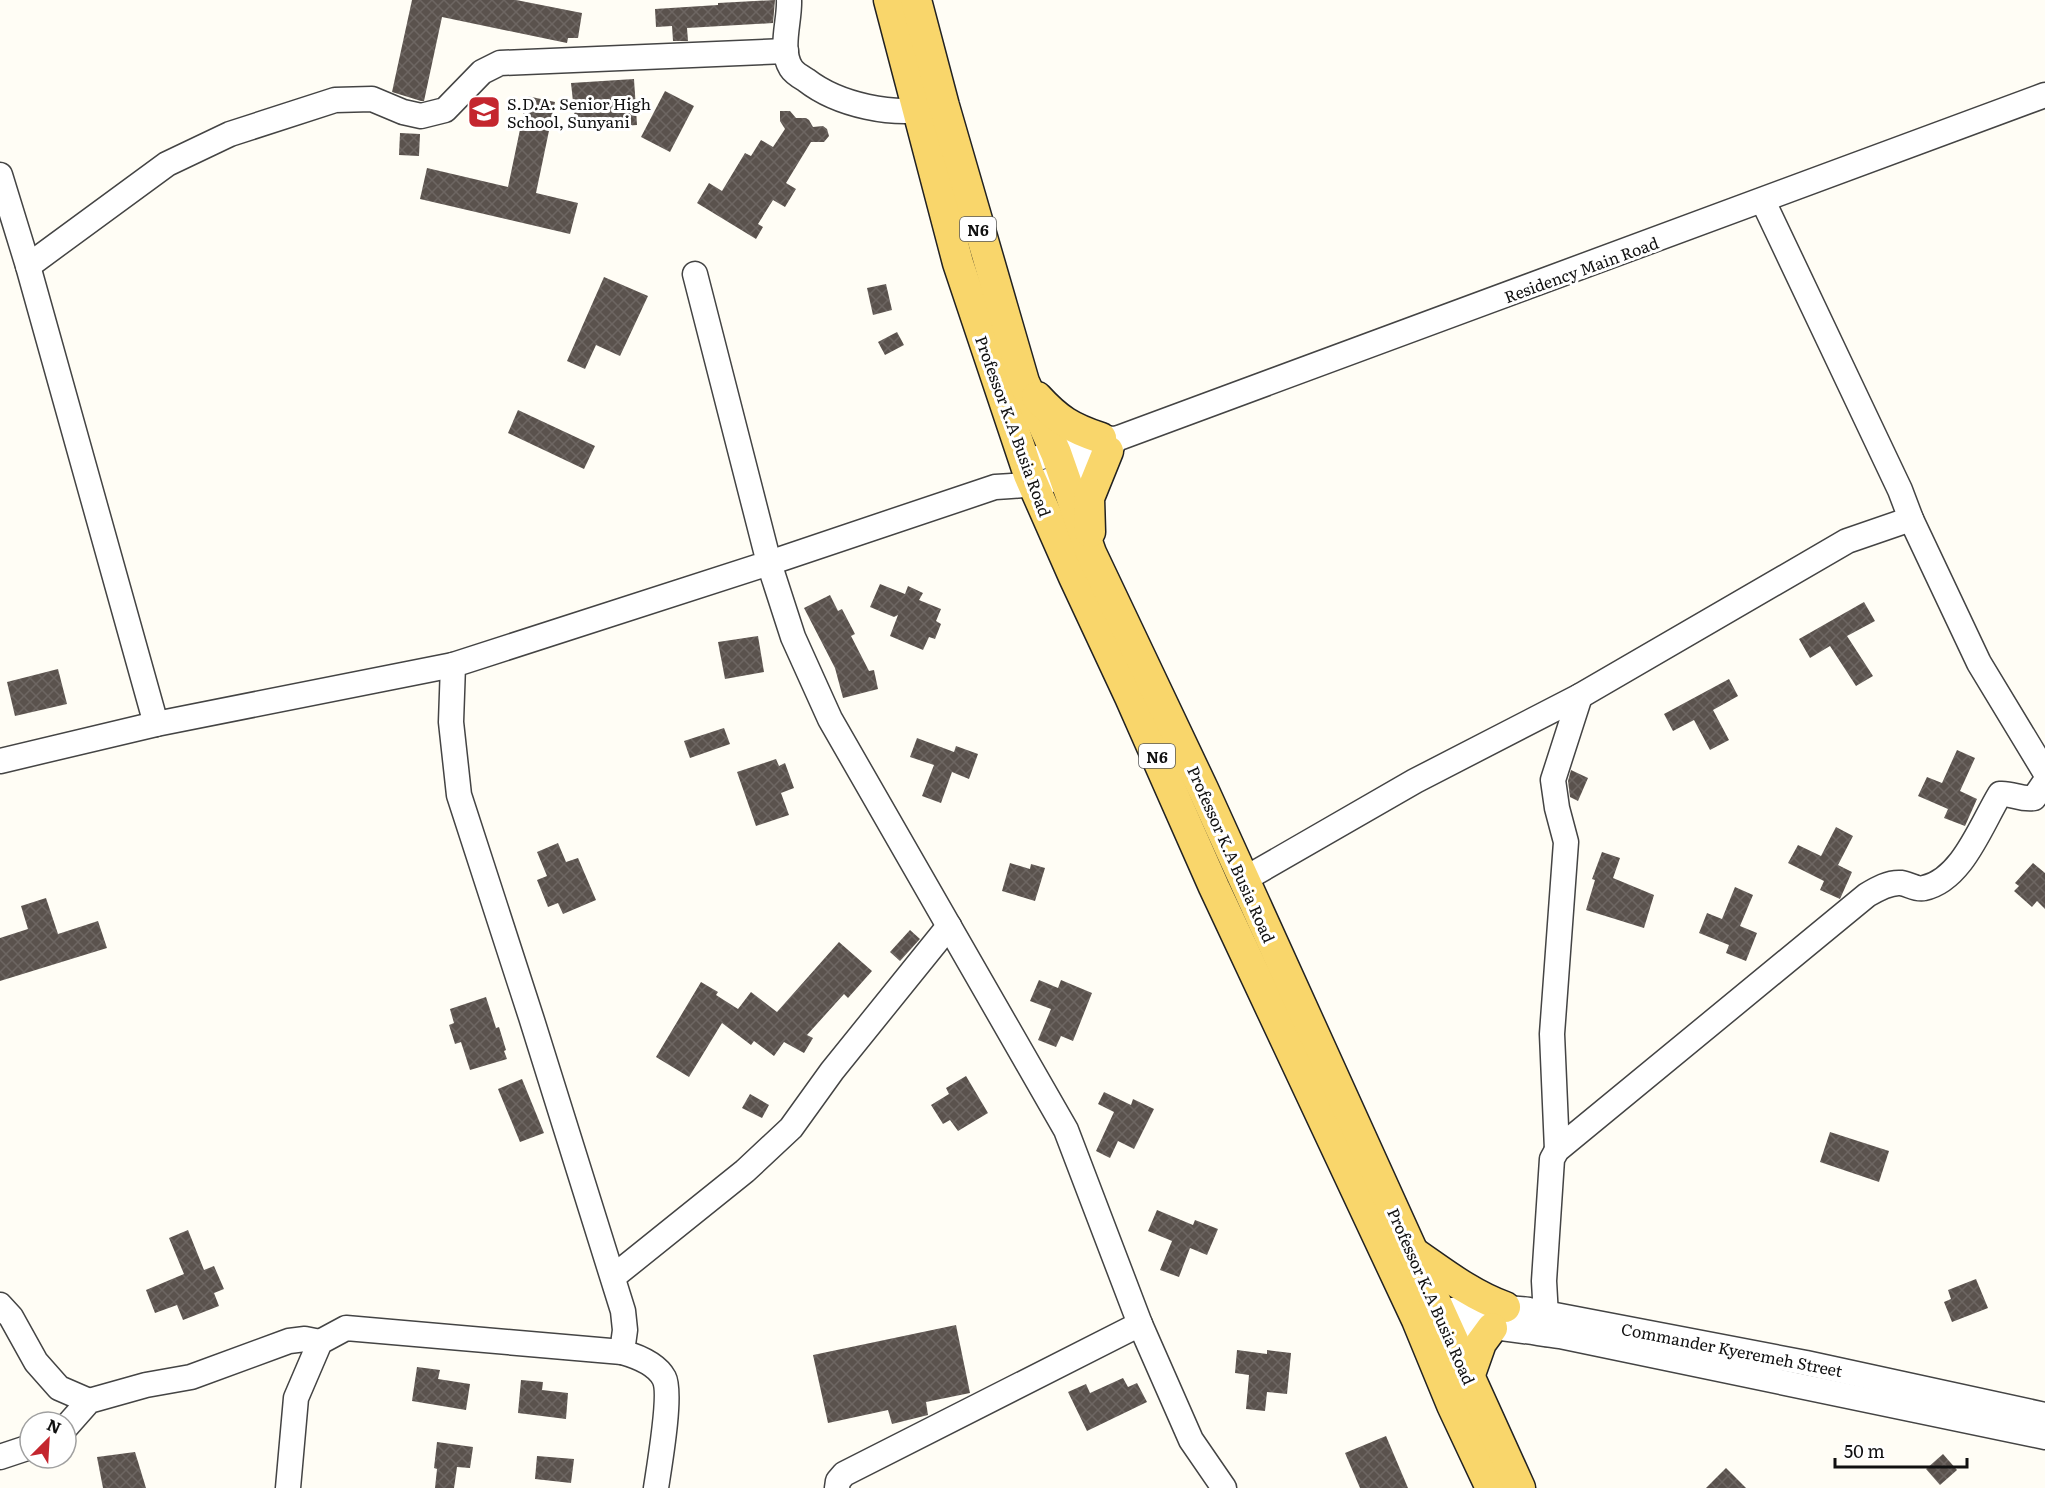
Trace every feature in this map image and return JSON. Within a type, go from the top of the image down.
[{"type":"main road","name":"Professor K.A Busia Road","points":[[889,0],[920,69],[931,109],[1024,382],[1060,465],[1091,553],[1203,789],[1411,1250],[1452,1405],[1491,1488]]},
{"type":"main road","name":"Professor K.A Busia Road","points":[[916,0],[920,69]]},
{"type":"main road","name":"Professor K.A Busia Road","points":[[931,109],[958,263],[1029,473],[1214,887],[1432,1324],[1469,1377],[1520,1488]]},
{"type":"main road","points":[[1024,382],[1053,415],[1065,424],[1108,443],[1089,498],[1091,553]]},
{"type":"main road","points":[[1411,1250],[1466,1288],[1499,1318],[1481,1343],[1469,1377]]},
{"type":"street","points":[[789,0],[786,51],[792,69],[811,84],[835,98],[888,109],[931,109]]},
{"type":"street","points":[[28,266],[167,164],[230,134],[335,100],[372,99],[403,112],[422,116],[445,111],[482,72],[500,63],[786,51]]},
{"type":"street","name":"Residency Main Road","points":[[1029,473],[1060,465],[1108,443],[2045,95]]},
{"type":"street","points":[[0,175],[28,266],[156,724]]},
{"type":"street","points":[[1763,201],[1979,663],[2045,772]]},
{"type":"street","points":[[695,274],[769,563],[794,637],[830,719],[1066,1130],[1140,1324],[1191,1440],[1224,1488]]},
{"type":"street","points":[[0,761],[156,724],[453,665],[769,563],[995,487],[1029,473]]},
{"type":"street","points":[[1243,880],[1415,781],[1580,696],[1847,541],[1911,519]]},
{"type":"street","points":[[453,665],[450,722],[459,795],[623,1311],[625,1330],[622,1352]]},
{"type":"street","points":[[1557,1150],[1552,1034],[1566,842],[1557,808],[1553,780],[1580,696]]},
{"type":"street","points":[[1546,1324],[1544,1281],[1552,1159],[1557,1150],[1881,886],[1900,883],[1921,889],[1942,881],[1954,871],[1965,855],[2000,794],[2008,794],[2022,800],[2034,798],[2045,782]]},
{"type":"street","points":[[613,1277],[745,1171],[791,1128],[832,1071],[949,926]]},
{"type":"street","points":[[0,1305],[11,1317],[36,1362],[59,1388],[89,1401]]},
{"type":"street","name":"Commander Kyeremeh Street","points":[[1432,1324],[1499,1318],[1546,1324],[1806,1363],[2045,1415]]},
{"type":"street","points":[[837,1488],[838,1481],[844,1474],[1140,1324]]},
{"type":"street","name":"Commander Kyeremeh Street","points":[[1546,1324],[2045,1437]]},
{"type":"street","points":[[78,1413],[89,1401],[146,1385],[191,1377],[289,1341],[305,1339],[320,1341],[346,1328],[622,1352],[653,1365],[664,1378],[666,1402],[656,1488]]},
{"type":"street","points":[[288,1488],[296,1398],[320,1341]]},
{"type":"street","points":[[0,1457],[18,1451]]},
{"type":"building","points":[[412,0],[516,0],[582,13],[578,38],[568,38],[567,43],[442,17],[424,101],[421,101],[392,92]]},
{"type":"building","points":[[775,0],[773,23],[687,28],[688,41],[673,41],[672,26],[656,27],[655,9]]},
{"type":"building","points":[[634,79],[637,125],[576,129],[571,83]]},
{"type":"building","points":[[665,91],[694,106],[670,152],[641,137]]},
{"type":"building","points":[[527,96],[555,102],[536,193],[578,203],[570,234],[420,199],[427,168],[508,187]]},
{"type":"building","points":[[780,111],[790,111],[796,118],[806,118],[813,127],[823,126],[827,129],[829,136],[824,142],[811,142],[786,183],[796,189],[785,207],[773,200],[758,224],[763,227],[756,239],[697,203],[709,183],[722,191],[745,153],[751,156],[761,140],[773,147],[785,129],[780,121]]},
{"type":"building","points":[[400,133],[420,134],[419,156],[399,155]]},
{"type":"building","points":[[604,277],[648,296],[620,356],[596,345],[585,369],[567,361]]},
{"type":"building","points":[[886,284],[892,310],[873,315],[867,288]]},
{"type":"building","points":[[897,332],[904,345],[885,355],[878,342]]},
{"type":"building","points":[[518,410],[595,446],[584,469],[508,433]]},
{"type":"building","points":[[880,584],[905,594],[908,586],[923,593],[919,600],[941,609],[936,621],[941,624],[935,639],[929,637],[923,650],[890,636],[898,615],[894,617],[870,607]]},
{"type":"building","points":[[830,595],[838,611],[842,609],[855,634],[851,636],[869,671],[874,670],[878,689],[843,698],[835,668],[804,608]]},
{"type":"building","points":[[1864,602],[1875,621],[1847,636],[1873,676],[1856,686],[1830,646],[1810,658],[1799,639]]},
{"type":"building","points":[[758,636],[764,672],[725,679],[718,642]]},
{"type":"building","points":[[58,669],[67,704],[15,716],[7,682]]},
{"type":"building","points":[[1729,679],[1738,696],[1713,710],[1729,740],[1710,750],[1694,720],[1673,731],[1664,714]]},
{"type":"building","points":[[724,728],[730,744],[690,758],[684,741]]},
{"type":"building","points":[[917,738],[954,752],[956,746],[978,754],[969,779],[952,772],[941,803],[922,796],[934,765],[910,757]]},
{"type":"building","points":[[1957,750],[1975,758],[1960,791],[1977,799],[1965,826],[1944,818],[1948,809],[1918,796],[1927,777],[1942,783]]},
{"type":"building","points":[[776,759],[779,766],[785,763],[794,788],[781,793],[789,815],[756,826],[737,772]]},
{"type":"building","points":[[1571,770],[1588,778],[1578,801],[1570,797],[1568,781]]},
{"type":"building","points":[[1836,827],[1853,836],[1838,865],[1852,872],[1840,899],[1820,890],[1824,881],[1788,863],[1798,845],[1821,856]]},
{"type":"building","points":[[558,843],[566,862],[578,858],[596,900],[563,914],[558,903],[548,907],[537,880],[547,876],[537,852]]},
{"type":"building","points":[[1602,852],[1620,858],[1613,878],[1654,895],[1644,928],[1586,910],[1595,880],[1592,879]]},
{"type":"building","points":[[1010,863],[1030,869],[1031,864],[1045,868],[1035,901],[1002,891]]},
{"type":"building","points":[[2033,863],[2045,873],[2045,909],[2037,901],[2032,907],[2014,891],[2019,886],[2015,883]]},
{"type":"building","points":[[1735,887],[1753,895],[1740,926],[1757,933],[1746,961],[1726,953],[1729,945],[1699,933],[1707,913],[1722,919]]},
{"type":"building","points":[[46,898],[58,934],[98,921],[107,948],[0,981],[0,938],[28,929],[21,906]]},
{"type":"building","points":[[910,930],[920,939],[900,961],[890,952]]},
{"type":"building","points":[[839,942],[872,971],[848,998],[844,994],[807,1035],[813,1038],[804,1053],[784,1042],[774,1056],[754,1041],[751,1045],[722,1023],[689,1077],[656,1057],[701,982],[718,992],[716,995],[738,1009],[751,992],[777,1012]]},
{"type":"building","points":[[1039,980],[1058,988],[1061,980],[1092,993],[1073,1041],[1061,1036],[1056,1047],[1038,1040],[1051,1009],[1030,1001]]},
{"type":"building","points":[[486,997],[496,1028],[499,1027],[507,1059],[470,1070],[461,1042],[455,1044],[449,1025],[454,1023],[450,1009]]},
{"type":"building","points":[[966,1076],[988,1113],[958,1131],[950,1120],[943,1124],[931,1105],[949,1094],[946,1088]]},
{"type":"building","points":[[522,1079],[544,1133],[520,1142],[498,1089]]},
{"type":"building","points":[[1104,1092],[1131,1105],[1133,1099],[1154,1109],[1134,1149],[1118,1141],[1110,1158],[1096,1151],[1114,1112],[1098,1104]]},
{"type":"building","points":[[750,1094],[769,1105],[762,1118],[742,1108]]},
{"type":"building","points":[[1830,1132],[1889,1151],[1879,1182],[1820,1162]]},
{"type":"building","points":[[1157,1210],[1193,1225],[1195,1220],[1218,1229],[1207,1255],[1190,1248],[1179,1277],[1160,1270],[1172,1241],[1148,1231]]},
{"type":"building","points":[[188,1230],[204,1270],[214,1266],[224,1289],[214,1293],[219,1306],[183,1320],[177,1305],[155,1313],[146,1290],[184,1274],[169,1238]]},
{"type":"building","points":[[1976,1279],[1988,1308],[1952,1322],[1944,1302],[1951,1299],[1948,1290]]},
{"type":"building","points":[[956,1325],[970,1393],[926,1402],[928,1415],[892,1424],[888,1410],[828,1423],[813,1355]]},
{"type":"building","points":[[1237,1350],[1267,1354],[1267,1350],[1291,1353],[1287,1394],[1267,1392],[1265,1411],[1246,1409],[1249,1375],[1235,1373]]},
{"type":"building","points":[[417,1367],[440,1370],[438,1379],[470,1384],[466,1410],[412,1401]]},
{"type":"building","points":[[1123,1378],[1128,1387],[1137,1383],[1147,1402],[1087,1431],[1068,1392],[1086,1384],[1090,1393]]},
{"type":"building","points":[[521,1380],[543,1382],[542,1390],[568,1393],[566,1419],[518,1413]]},
{"type":"building","points":[[1386,1436],[1408,1488],[1360,1488],[1345,1453]]},
{"type":"building","points":[[437,1442],[473,1447],[470,1468],[457,1467],[454,1488],[435,1488],[437,1469],[434,1468]]},
{"type":"building","points":[[135,1452],[146,1488],[103,1488],[97,1457]]},
{"type":"building","points":[[1943,1454],[1957,1470],[1940,1485],[1926,1469]]},
{"type":"building","points":[[537,1456],[574,1459],[571,1483],[535,1479]]},
{"type":"building","points":[[1726,1468],[1746,1488],[1706,1488]]},
{"type":"place","name":"S.D.A. Senior High School, Sunyani","points":[[484,112]]}]
